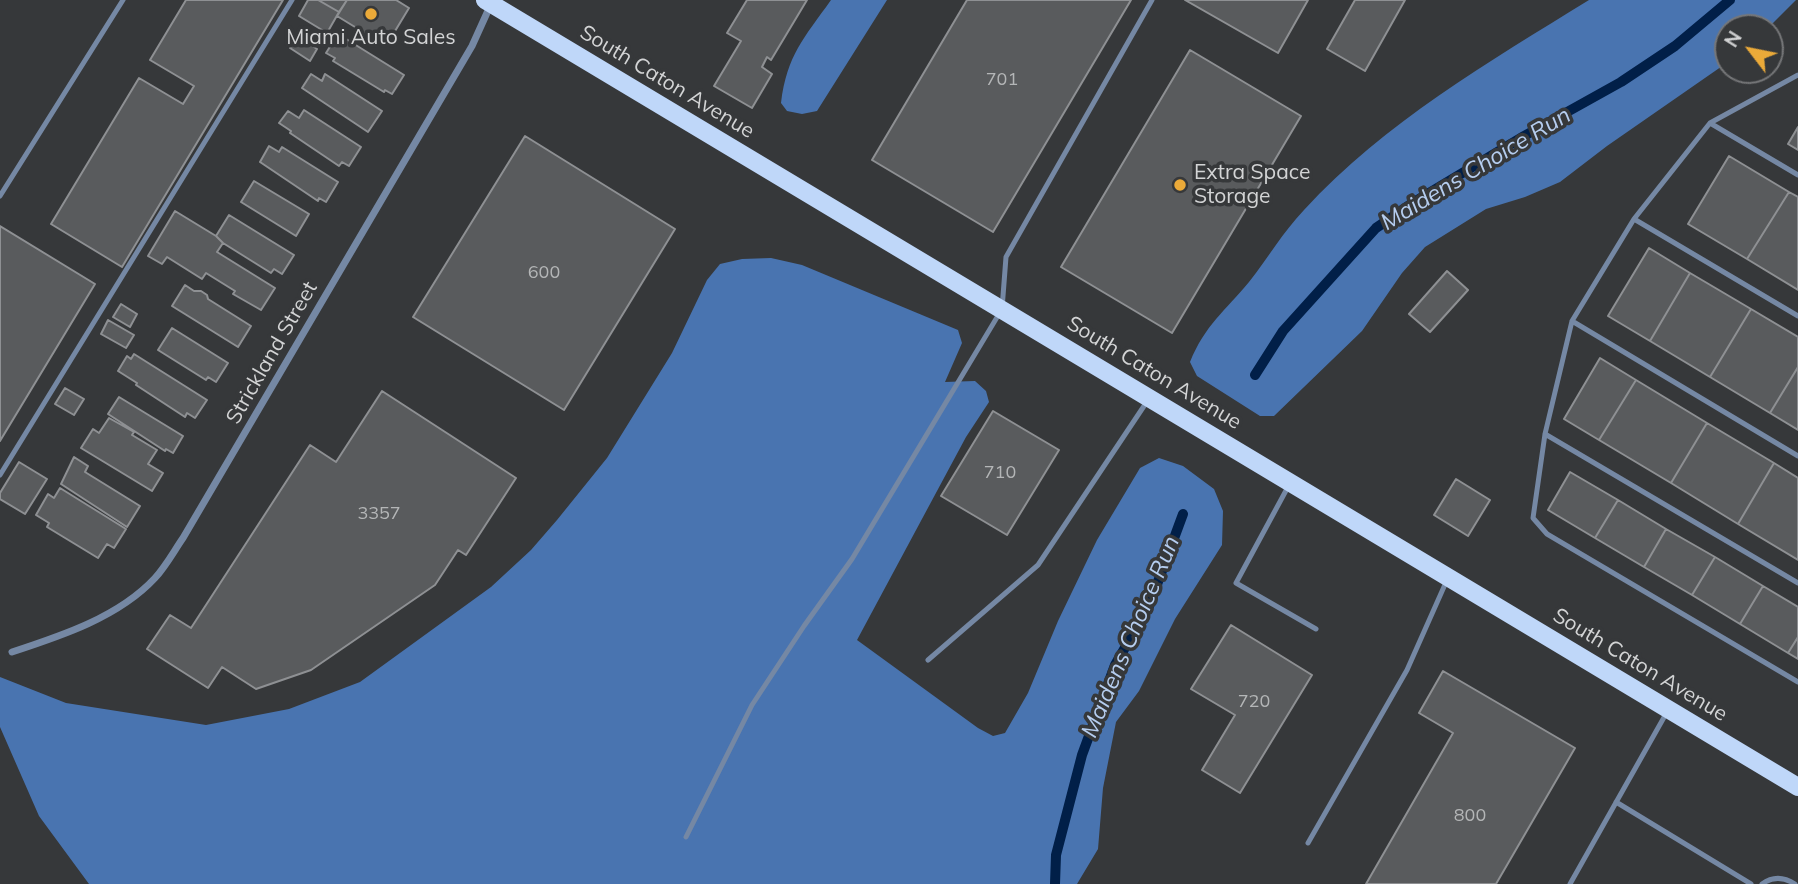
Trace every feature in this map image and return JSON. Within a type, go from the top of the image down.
[{"type":"main road","name":"South Caton Avenue","points":[[490,1],[1798,787]]},
{"type":"street","name":"Strickland Street","points":[[12,653],[54,638],[107,613],[129,601],[156,577],[183,538],[472,46],[490,1]]},
{"type":"lane","points":[[0,196],[123,0]]},
{"type":"lane","points":[[0,475],[292,0]]},
{"type":"lane","points":[[686,836],[752,705],[852,559],[1002,309],[1006,257],[1152,0]]},
{"type":"lane","points":[[1798,75],[1710,123],[1634,219],[1572,321],[1545,434],[1533,518],[1547,534],[1798,682]]},
{"type":"lane","points":[[1710,123],[1798,175]]},
{"type":"lane","points":[[1634,219],[1798,316]]},
{"type":"lane","points":[[1572,321],[1798,456]]},
{"type":"lane","points":[[928,660],[1038,565],[1150,398]]},
{"type":"lane","points":[[1545,434],[1798,583]]},
{"type":"lane","points":[[1291,482],[1236,583],[1316,629]]},
{"type":"lane","points":[[1308,843],[1407,670],[1449,577]]},
{"type":"lane","points":[[1570,884],[1668,709]]},
{"type":"lane","points":[[1616,802],[1751,884]]},
{"type":"lane","points":[[1762,884],[1774,878],[1784,878],[1795,884]]},
{"type":"shaded area","points":[[831,0],[887,0],[817,111],[802,114],[787,111],[781,103],[792,59]]},
{"type":"shaded area","points":[[1589,0],[1796,0],[1782,14],[1714,14],[1714,72],[1560,182],[1486,209],[1425,247],[1402,273],[1362,331],[1274,416],[1260,416],[1197,376],[1190,362],[1209,328],[1249,282],[1296,218],[1335,178],[1403,121]]},
{"type":"shaded area","points":[[771,258],[802,265],[958,330],[962,343],[945,382],[975,381],[986,391],[989,402],[966,437],[857,640],[978,728],[993,736],[1005,733],[1028,693],[1058,621],[1097,540],[1140,468],[1159,458],[1183,466],[1214,489],[1223,511],[1222,545],[1175,619],[1139,691],[1116,722],[1103,788],[1098,849],[1077,884],[89,884],[39,816],[0,727],[0,677],[66,703],[206,725],[289,709],[360,682],[491,587],[531,550],[557,520],[607,458],[672,353],[707,280],[720,264],[742,259]]},
{"type":"building","points":[[186,0],[283,0],[122,267],[51,224],[139,78],[183,104],[194,86],[150,60]]},
{"type":"building","points":[[308,0],[318,0],[339,12],[327,33],[299,16]]},
{"type":"building","points":[[318,0],[347,0],[339,12]]},
{"type":"building","points":[[347,0],[396,0],[409,8],[386,46],[337,16]]},
{"type":"building","points":[[747,0],[807,0],[771,60],[767,57],[762,67],[772,74],[752,108],[714,86],[741,41],[727,33]]},
{"type":"building","points":[[967,0],[1131,0],[993,232],[872,160]]},
{"type":"building","points":[[1185,0],[1308,0],[1278,53]]},
{"type":"building","points":[[1355,0],[1405,0],[1365,71],[1327,49]]},
{"type":"building","points":[[338,34],[404,75],[392,94],[385,90],[384,92],[333,61],[335,58],[326,53]]},
{"type":"building","points":[[297,36],[317,49],[310,61],[290,48]]},
{"type":"building","points":[[1190,50],[1301,116],[1172,333],[1061,267]]},
{"type":"building","points":[[311,74],[322,81],[325,74],[382,111],[368,132],[302,88]]},
{"type":"building","points":[[304,110],[361,147],[349,166],[342,162],[339,166],[279,123],[288,111],[299,118]]},
{"type":"building","points":[[1798,127],[1798,150],[1788,144]]},
{"type":"building","points":[[525,136],[675,229],[564,410],[413,317]]},
{"type":"building","points":[[269,146],[279,152],[282,147],[338,182],[326,202],[319,198],[318,201],[260,162]]},
{"type":"building","points":[[1729,156],[1789,192],[1747,259],[1688,224]]},
{"type":"building","points":[[254,181],[309,214],[296,236],[241,202]]},
{"type":"building","points":[[1789,192],[1798,197],[1798,290],[1747,259]]},
{"type":"building","points":[[175,211],[216,236],[223,243],[217,252],[275,288],[261,310],[233,294],[235,291],[206,273],[202,279],[167,257],[162,264],[148,256]]},
{"type":"building","points":[[229,215],[294,255],[282,274],[274,269],[271,273],[216,236]]},
{"type":"building","points":[[0,226],[95,284],[0,441]]},
{"type":"building","points":[[1649,248],[1690,273],[1650,341],[1608,316]]},
{"type":"building","points":[[1447,271],[1468,290],[1430,332],[1409,314]]},
{"type":"building","points":[[1690,273],[1751,309],[1710,377],[1650,341]]},
{"type":"building","points":[[185,285],[194,291],[201,291],[208,299],[251,326],[238,347],[172,306]]},
{"type":"building","points":[[121,304],[137,314],[130,327],[113,317]]},
{"type":"building","points":[[1751,309],[1798,337],[1798,367],[1770,413],[1710,377]]},
{"type":"building","points":[[108,320],[134,335],[126,348],[101,334]]},
{"type":"building","points":[[172,328],[228,363],[216,382],[208,377],[206,380],[158,350]]},
{"type":"building","points":[[134,354],[207,400],[195,418],[187,413],[185,417],[118,371],[127,356],[131,359]]},
{"type":"building","points":[[1600,358],[1636,380],[1599,440],[1564,419]]},
{"type":"building","points":[[1798,367],[1798,430],[1770,413]]},
{"type":"building","points":[[1636,380],[1707,423],[1671,483],[1599,440]]},
{"type":"building","points":[[65,388],[84,399],[74,415],[55,404]]},
{"type":"building","points":[[382,391],[516,478],[466,555],[458,550],[435,585],[311,670],[256,689],[222,667],[208,688],[147,649],[170,615],[191,628],[310,445],[336,462]]},
{"type":"building","points":[[119,397],[183,436],[173,453],[166,449],[165,451],[108,414]]},
{"type":"building","points":[[993,411],[1059,450],[1007,535],[941,496]]},
{"type":"building","points":[[109,418],[134,432],[132,435],[157,450],[148,464],[163,473],[152,491],[81,448],[93,429],[99,433]]},
{"type":"building","points":[[1707,423],[1774,463],[1738,524],[1671,483]]},
{"type":"building","points":[[74,457],[88,466],[85,472],[140,506],[127,527],[61,484]]},
{"type":"building","points":[[19,462],[47,479],[25,514],[0,499],[0,493]]},
{"type":"building","points":[[1774,463],[1798,478],[1798,560],[1738,524]]},
{"type":"building","points":[[1570,472],[1618,500],[1595,538],[1548,510]]},
{"type":"building","points":[[1456,479],[1490,500],[1468,536],[1434,515]]},
{"type":"building","points":[[60,488],[126,529],[114,548],[107,544],[98,558],[47,527],[49,523],[36,515],[48,494],[54,498]]},
{"type":"building","points":[[1618,500],[1666,529],[1644,567],[1595,538]]},
{"type":"building","points":[[1666,529],[1715,557],[1692,595],[1644,567]]},
{"type":"building","points":[[1715,557],[1763,586],[1740,624],[1692,595]]},
{"type":"building","points":[[1763,586],[1798,607],[1798,637],[1788,653],[1740,624]]},
{"type":"building","points":[[1231,625],[1312,675],[1240,793],[1202,770],[1235,715],[1191,689]]},
{"type":"building","points":[[1798,637],[1798,659],[1788,653]]},
{"type":"building","points":[[1443,671],[1575,748],[1496,884],[1366,884],[1453,733],[1419,713]]},
{"type":"waterway","name":"Maidens Choice Run","points":[[1255,375],[1283,331],[1376,228],[1524,136],[1621,82],[1675,46],[1730,0]]},
{"type":"waterway","name":"Maidens Choice Run","points":[[1055,884],[1056,855],[1082,755],[1115,665],[1149,606],[1183,514]]},
{"type":"place","name":"Miami Auto Sales","points":[[371,14]]},
{"type":"place","name":"Extra Space Storage","points":[[1180,185]]}]
